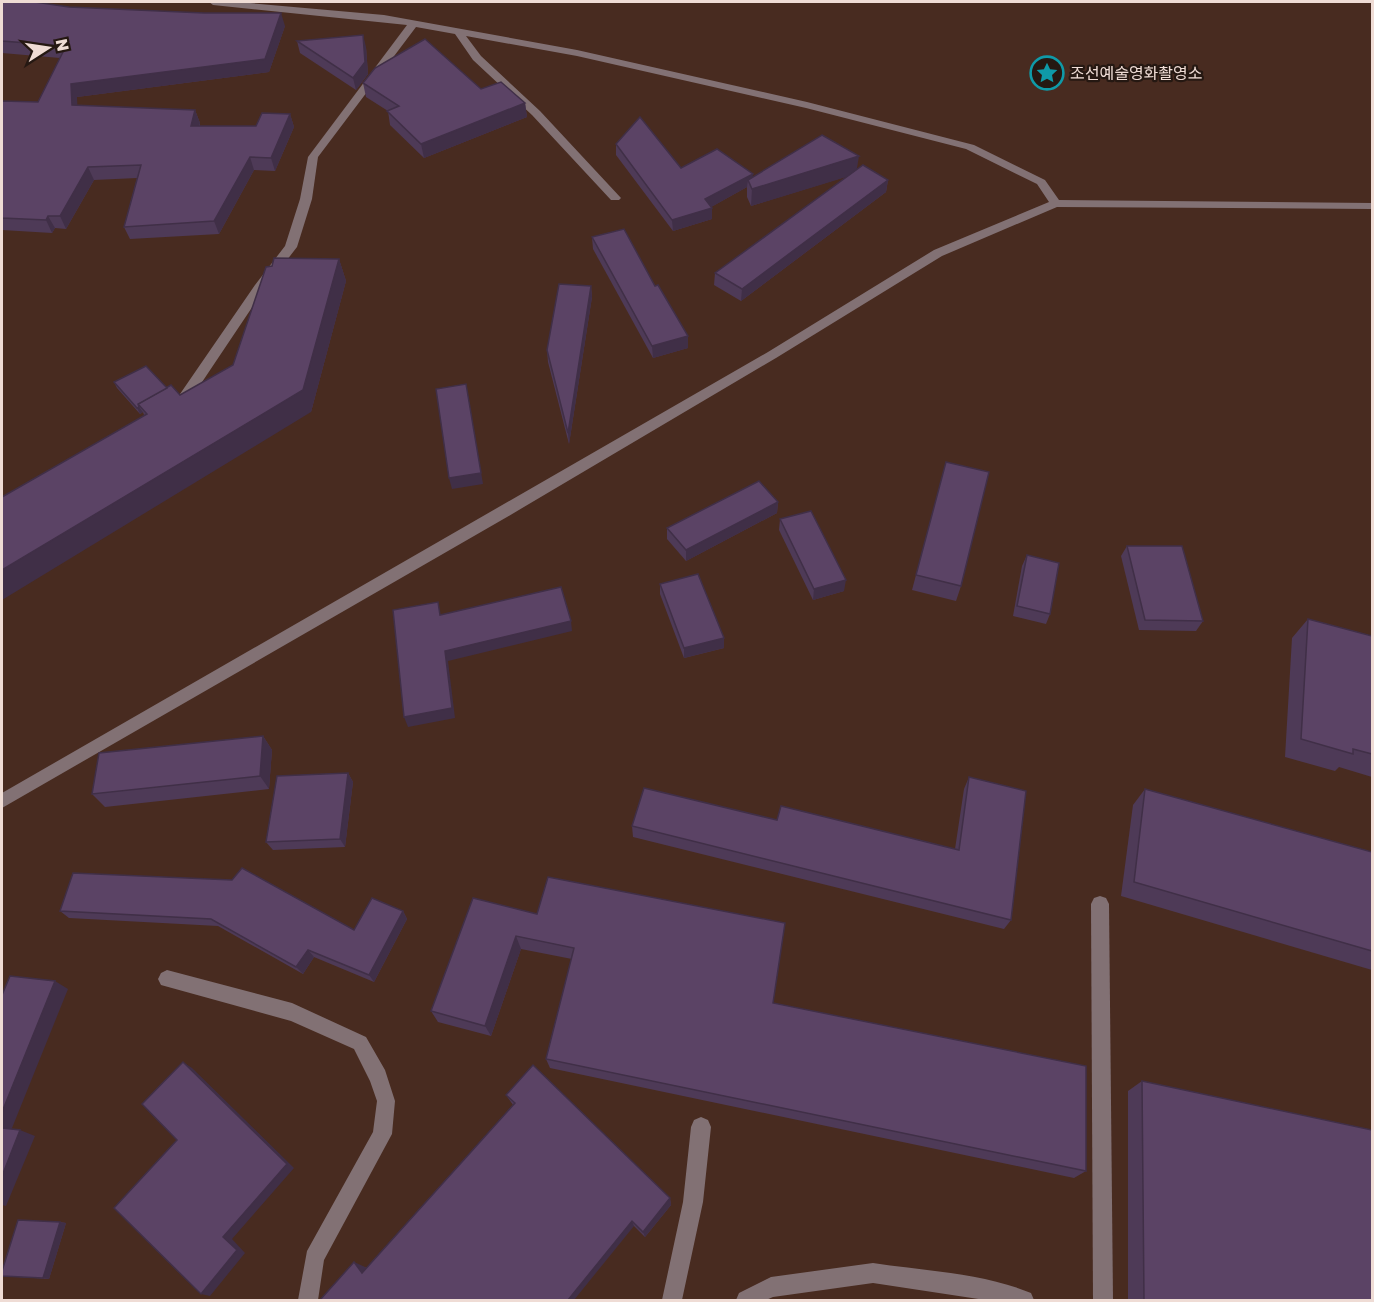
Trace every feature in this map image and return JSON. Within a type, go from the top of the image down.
[{"type":"street","points":[[213,2],[384,18],[577,52],[807,105],[970,147],[1041,182],[1056,203]]},
{"type":"street","points":[[165,409],[185,397],[259,288],[291,247],[306,199],[314,157],[413,24]]},
{"type":"street","points":[[458,31],[477,58],[536,113],[615,198]]},
{"type":"street","points":[[2,801],[772,355],[938,253],[1056,203],[1372,206]]},
{"type":"street","points":[[1100,904],[1103,1300]]},
{"type":"street","points":[[167,979],[292,1012],[360,1043],[378,1077],[386,1101],[382,1134],[314,1258],[308,1300]]},
{"type":"street","points":[[672,1300],[693,1202],[701,1127]]},
{"type":"street","points":[[746,1300],[771,1287],[873,1273],[981,1295],[1024,1300]]},
{"type":"building","points":[[2,2],[204,13],[281,13],[265,59],[71,84],[72,105],[195,110],[191,126],[256,126],[262,113],[290,114],[271,158],[250,157],[214,221],[124,227],[141,165],[88,167],[60,216],[48,216],[46,220],[2,218],[2,101],[38,102],[66,46],[2,41]]},
{"type":"building","points":[[363,35],[365,62],[353,78],[297,41]]},
{"type":"building","points":[[425,39],[481,89],[501,82],[525,103],[421,144],[387,111],[399,106],[363,83],[375,68]]},
{"type":"building","points":[[640,117],[681,168],[717,149],[753,174],[705,199],[712,208],[672,220],[616,144]]},
{"type":"building","points":[[822,135],[859,156],[752,189],[748,180]]},
{"type":"building","points":[[863,165],[888,180],[742,289],[715,273]]},
{"type":"building","points":[[624,229],[655,286],[658,285],[688,336],[652,346],[592,237]]},
{"type":"building","points":[[274,258],[339,259],[303,390],[2,570],[2,497],[147,414],[138,404],[171,385],[180,395],[233,365],[266,267],[272,266]]},
{"type":"building","points":[[559,284],[591,286],[568,433],[547,350]]},
{"type":"building","points":[[146,366],[167,388],[138,404],[137,408],[114,382]]},
{"type":"building","points":[[466,384],[481,473],[449,478],[436,389]]},
{"type":"building","points":[[946,462],[989,472],[961,586],[916,575]]},
{"type":"building","points":[[759,481],[778,502],[686,550],[667,528]]},
{"type":"building","points":[[811,511],[846,580],[814,589],[780,519]]},
{"type":"building","points":[[1127,546],[1182,546],[1203,621],[1145,620]]},
{"type":"building","points":[[1027,555],[1059,563],[1050,614],[1017,606]]},
{"type":"building","points":[[698,574],[724,638],[684,648],[660,584]]},
{"type":"building","points":[[561,587],[571,621],[445,651],[452,708],[404,717],[393,610],[438,602],[440,615]]},
{"type":"building","points":[[1308,619],[1372,636],[1372,754],[1353,749],[1353,754],[1301,739]]},
{"type":"building","points":[[263,736],[260,776],[92,794],[99,753]]},
{"type":"building","points":[[348,773],[340,839],[266,842],[277,776]]},
{"type":"building","points":[[969,777],[1026,791],[1011,920],[632,826],[644,788],[777,820],[781,806],[959,850]]},
{"type":"building","points":[[1145,789],[1372,852],[1372,951],[1134,882]]},
{"type":"building","points":[[242,868],[354,930],[372,898],[403,911],[369,975],[308,950],[296,967],[211,919],[60,911],[73,873],[232,880]]},
{"type":"building","points":[[548,877],[785,923],[773,1003],[1086,1066],[1086,1171],[546,1059],[574,948],[516,936],[485,1026],[431,1011],[473,898],[537,914]]},
{"type":"building","points":[[10,976],[55,981],[2,1112],[2,995]]},
{"type":"building","points":[[183,1062],[287,1164],[223,1237],[237,1250],[201,1294],[114,1208],[177,1140],[142,1104]]},
{"type":"building","points":[[533,1065],[670,1198],[643,1232],[632,1221],[568,1300],[320,1300],[354,1262],[362,1273],[515,1103],[506,1095]]},
{"type":"building","points":[[1142,1081],[1372,1130],[1372,1300],[1144,1300]]},
{"type":"building","points":[[2,1128],[20,1130],[2,1176]]},
{"type":"building","points":[[18,1220],[60,1222],[43,1278],[2,1276]]},
{"type":"place","name":"조선예술영화촬영소","points":[[1047,73]]}]
